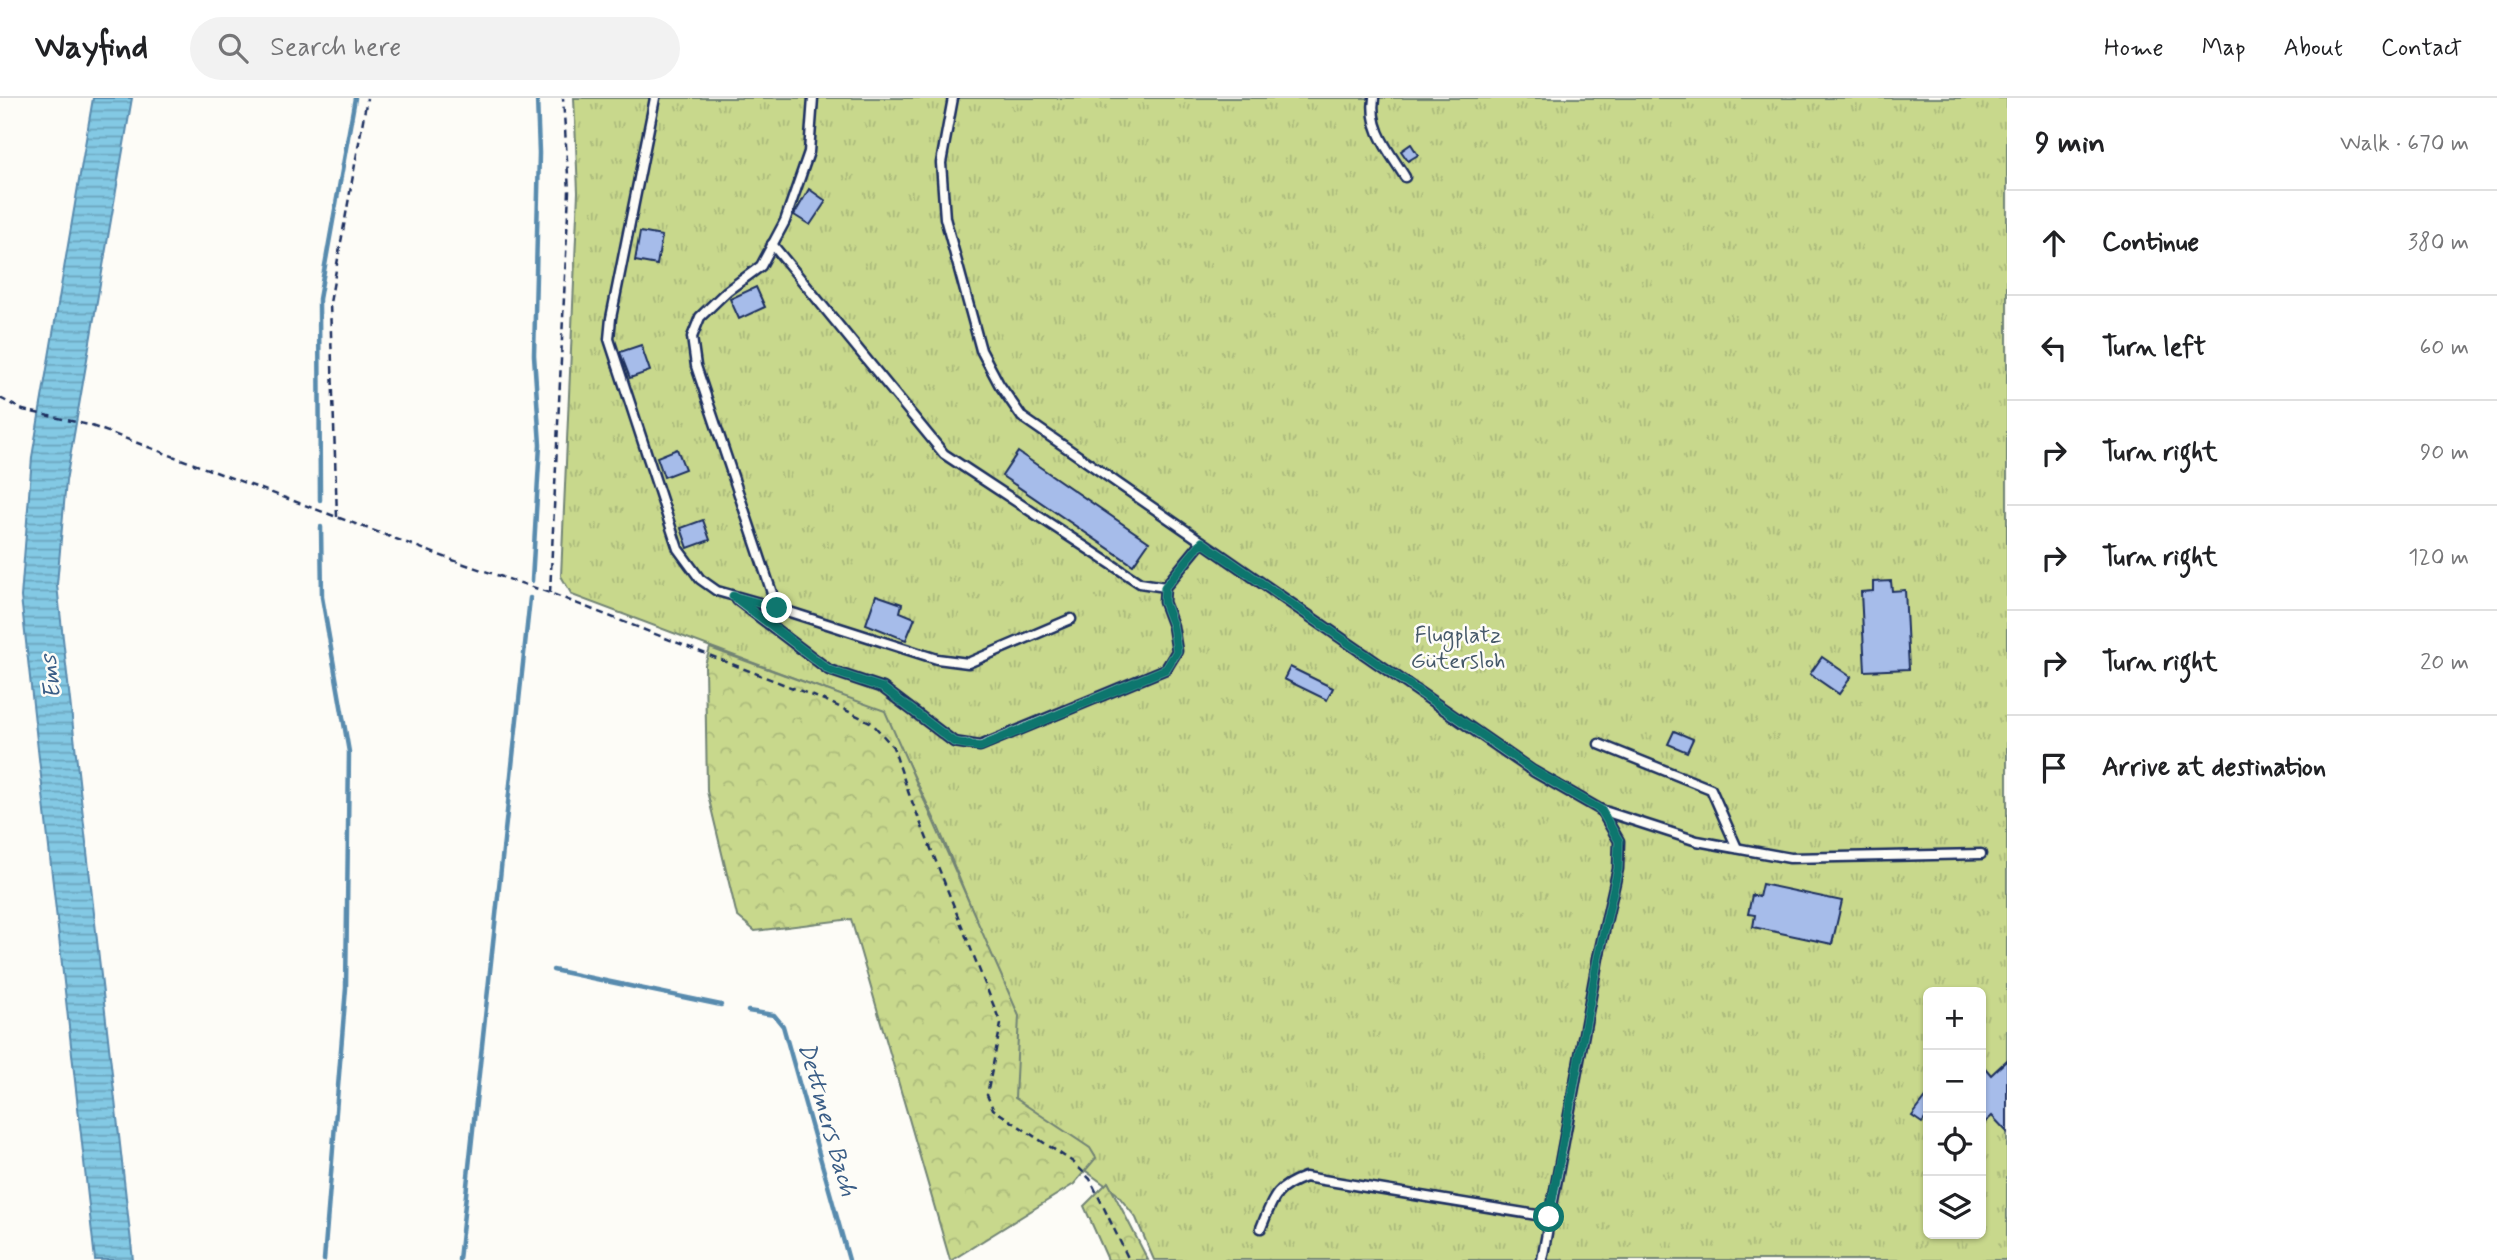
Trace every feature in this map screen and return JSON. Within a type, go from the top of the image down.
[{"type":"lane","points":[[655,98],[609,339],[678,549],[700,579],[717,591],[937,659],[968,663],[1070,620]]},
{"type":"lane","points":[[777,608],[696,366],[692,337],[700,317],[727,291],[761,266],[785,221],[809,152],[813,98]]},
{"type":"lane","points":[[953,98],[941,163],[945,218],[981,350],[999,384],[1022,417],[1522,763],[1601,810],[1697,841],[1790,858],[1981,854]]},
{"type":"lane","points":[[1374,98],[1371,114],[1379,136],[1405,177]]},
{"type":"lane","points":[[772,244],[944,454],[1140,583],[1165,587]]},
{"type":"lane","points":[[733,596],[829,670],[883,688],[954,742],[980,747],[1166,669],[1177,651],[1173,626],[1164,602],[1165,587],[1202,542]]},
{"type":"lane","points":[[1599,744],[1711,789],[1737,848]]},
{"type":"lane","points":[[1542,1260],[1598,958],[1618,869],[1619,841],[1601,810]]},
{"type":"lane","points":[[1261,1228],[1272,1203],[1285,1184],[1305,1177],[1549,1217]]},
{"type":"path","points":[[337,517],[330,303],[367,98]]},
{"type":"path","points":[[550,593],[569,191],[563,98]]},
{"type":"path","points":[[0,398],[23,410],[89,425],[458,562],[550,593],[829,702],[872,723],[893,747],[909,794],[1001,1024],[987,1095],[993,1109],[1073,1162],[1090,1179],[1129,1260]]},
{"type":"green space","name":"Flugplatz Gütersloh","points":[[574,98],[2007,98],[2007,1260],[1154,1260],[1136,1218],[1116,1193],[998,1107],[1016,1017],[939,829],[893,732],[842,696],[572,595],[561,576],[578,192]]},
{"type":"green space","points":[[710,648],[885,711],[1019,1016],[1015,1098],[1090,1148],[1096,1158],[1074,1184],[952,1260],[851,919],[755,931],[737,916],[707,791],[705,665]]},
{"type":"green space","points":[[1108,1182],[1148,1260],[1108,1260],[1084,1206]]},
{"type":"water","name":"Ems","points":[[93,98],[132,98],[66,481],[57,585],[133,1260],[95,1260],[21,597],[32,457]]},
{"type":"building","points":[[1411,144],[1418,155],[1408,161],[1401,151]]},
{"type":"building","points":[[809,189],[826,201],[810,225],[794,215]]},
{"type":"building","points":[[640,232],[662,236],[657,265],[635,261]]},
{"type":"building","points":[[756,287],[765,307],[739,319],[730,299]]},
{"type":"building","points":[[641,345],[650,371],[630,378],[620,352]]},
{"type":"building","points":[[677,449],[685,469],[664,477],[657,457]]},
{"type":"building","points":[[1018,452],[1149,542],[1133,565],[1002,476]]},
{"type":"building","points":[[703,520],[710,540],[688,548],[681,528]]},
{"type":"building","points":[[1891,581],[1892,591],[1905,590],[1909,669],[1865,671],[1861,592],[1873,591],[1873,582]]},
{"type":"building","points":[[876,595],[902,604],[900,612],[915,618],[906,640],[866,624]]},
{"type":"building","points":[[1822,657],[1851,677],[1839,694],[1810,674]]},
{"type":"building","points":[[1290,667],[1333,688],[1327,700],[1284,679]]},
{"type":"building","points":[[1674,731],[1693,739],[1687,752],[1668,744]]},
{"type":"building","points":[[1762,884],[1842,901],[1832,944],[1753,927],[1755,915],[1748,914],[1752,895],[1759,897]]},
{"type":"building","points":[[2007,1060],[2007,1132],[1992,1116],[1986,1121],[1986,1069],[1991,1075]]},
{"type":"building","points":[[1923,1102],[1922,1123],[1912,1116]]},
{"type":"waterway","points":[[320,500],[319,299],[355,98]]},
{"type":"waterway","points":[[532,581],[540,445],[534,355],[539,153],[537,98]]},
{"type":"waterway","points":[[321,527],[322,597],[349,752],[346,988],[324,1260]]},
{"type":"waterway","points":[[459,1260],[530,598]]},
{"type":"waterway","name":"Dettmers Bach","points":[[553,970],[721,1005]]},
{"type":"waterway","name":"Dettmers Bach","points":[[748,1011],[774,1015],[783,1026],[849,1260]]},
{"type":"route","points":[[777,608],[733,596],[829,670],[883,688],[954,742],[980,747],[1166,669],[1177,651],[1173,626],[1164,602],[1165,587],[1202,542],[1534,771],[1601,810],[1619,841],[1618,869],[1598,958],[1549,1217]]}]
